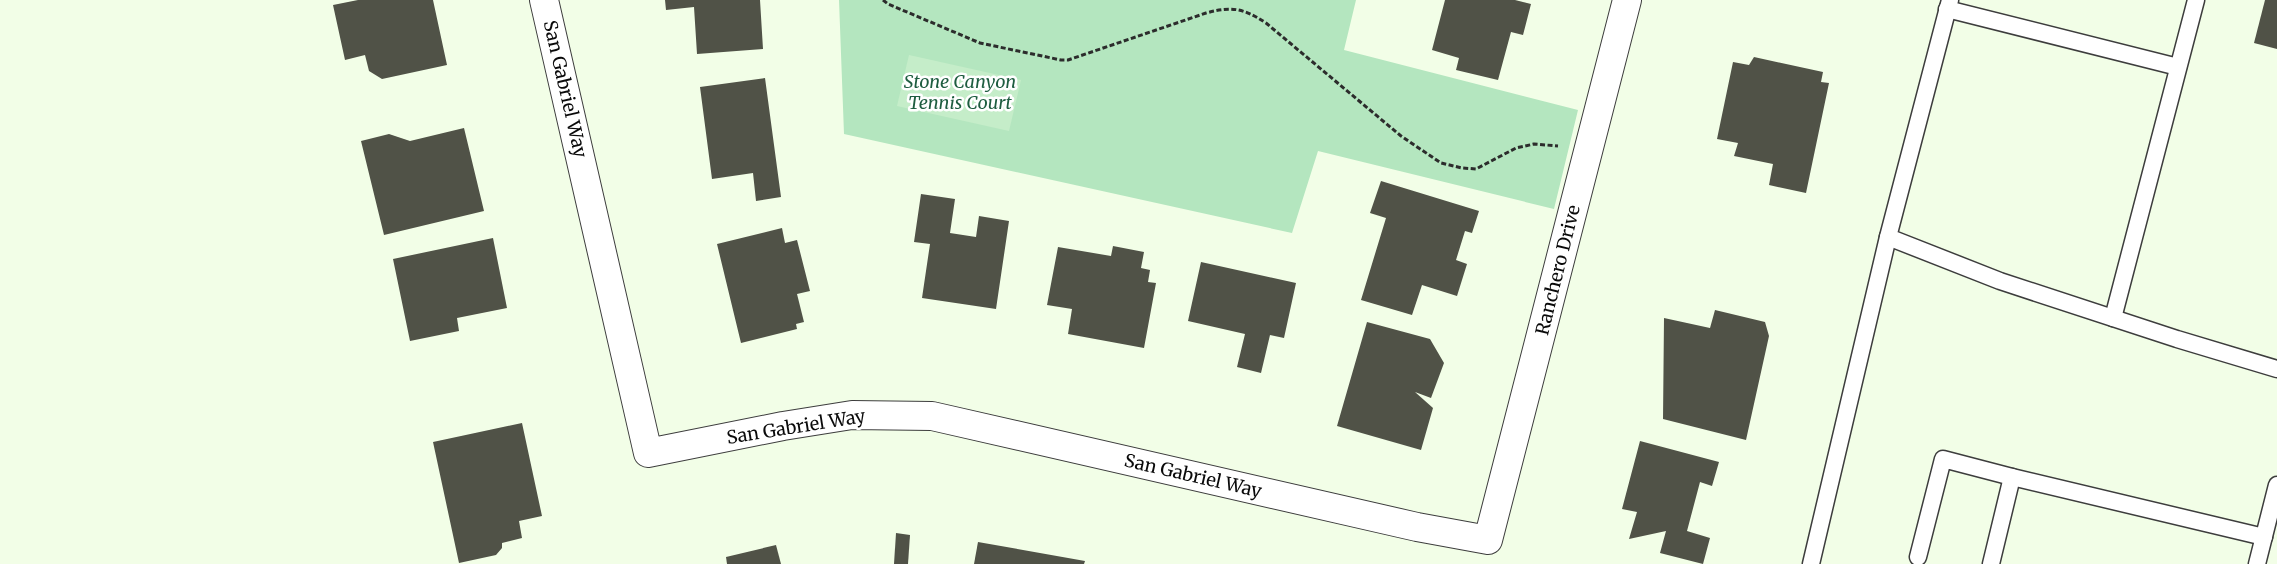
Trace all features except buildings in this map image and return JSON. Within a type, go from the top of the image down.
[{"type":"street","name":"San Gabriel Way","points":[[544,0],[648,454],[783,426],[852,415],[932,416],[1417,527],[1488,540]]},
{"type":"street","name":"Ranchero Drive","points":[[1488,540],[1627,0]]},
{"type":"lane","points":[[2113,318],[2178,67],[2191,1]]},
{"type":"lane","points":[[1811,564],[1888,237],[1948,5],[2178,67]]},
{"type":"lane","points":[[1888,237],[2000,281],[2277,369]]},
{"type":"lane","points":[[1918,557],[1943,460],[2264,537]]},
{"type":"lane","points":[[1991,564],[2012,477]]},
{"type":"lane","points":[[2257,564],[2277,484]]},
{"type":"path","points":[[883,0],[888,4],[980,43],[1061,60],[1068,60],[1206,12],[1224,8],[1236,9],[1251,13],[1266,23],[1401,136],[1441,163],[1476,169],[1516,148],[1534,144],[1559,146]]},
{"type":"green space","name":"Stone Canyon Tennis Court","points":[[839,0],[1356,0],[1344,50],[1578,110],[1554,209],[1318,151],[1292,233],[844,134]]},
{"type":"green space","name":"Stone Canyon Tennis Court","points":[[909,55],[1021,80],[1009,131],[897,106]]}]
